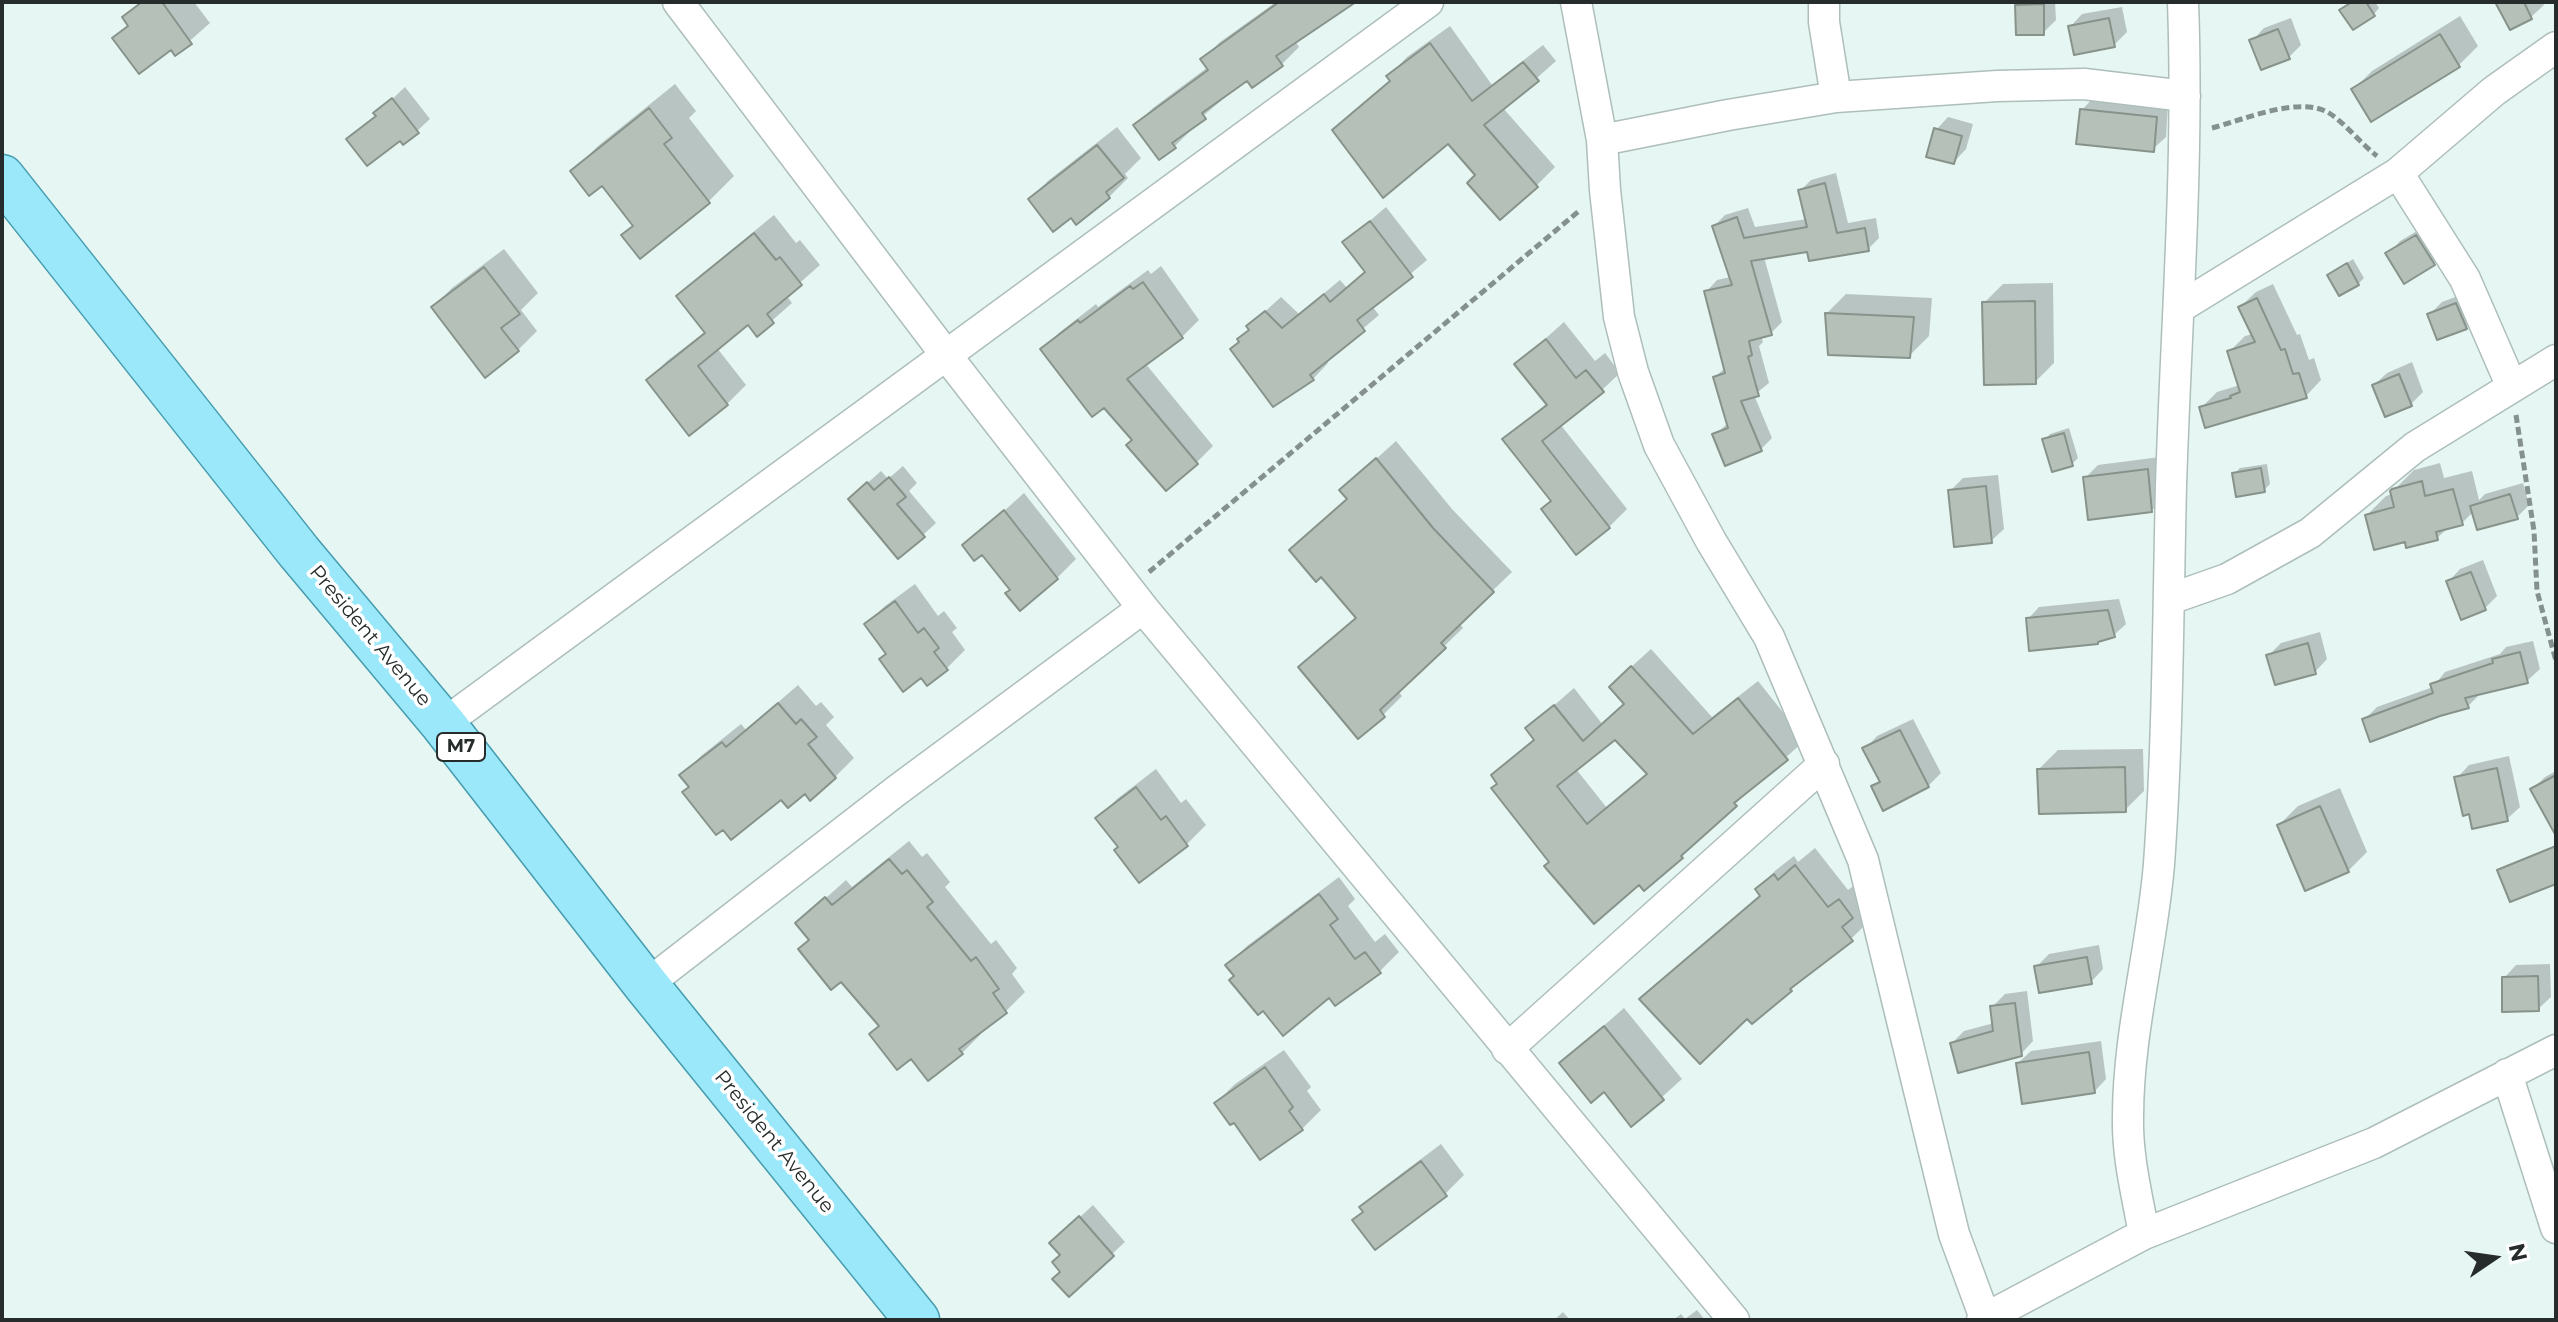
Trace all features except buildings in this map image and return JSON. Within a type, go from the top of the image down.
[{"type":"main road","name":"President Avenue","points":[[2,177],[299,552],[443,724],[646,985],[917,1320]]},
{"type":"street","points":[[678,2],[946,355],[1136,598],[1734,1320]]},
{"type":"street","points":[[443,724],[1428,2]]},
{"type":"street","points":[[1576,2],[1602,140],[1619,317],[1633,372],[1659,445],[1711,541],[1769,637],[1863,860],[1954,1234],[1983,1319],[2144,1234],[2374,1143],[2556,1050]]},
{"type":"street","points":[[1824,2],[1824,22],[1836,97]]},
{"type":"street","points":[[2144,1234],[2130,1159],[2128,1117],[2130,1077],[2158,866],[2170,599],[2171,486],[2184,136],[2183,2]]},
{"type":"street","points":[[2179,308],[2398,173],[2494,91],[2556,47]]},
{"type":"street","points":[[1602,140],[1836,97],[1997,86],[2084,84],[2185,96]]},
{"type":"street","points":[[2398,173],[2465,279],[2512,387]]},
{"type":"street","points":[[2170,599],[2227,579],[2310,533],[2415,447],[2556,360]]},
{"type":"street","points":[[646,985],[896,791],[1136,598]]},
{"type":"street","points":[[1507,1049],[1824,764]]},
{"type":"street","points":[[2507,1074],[2556,1228]]},
{"type":"path","points":[[2184,136],[2299,105],[2317,108],[2330,114],[2398,173]]},
{"type":"path","points":[[1136,598],[1605,190]]},
{"type":"path","points":[[2512,387],[2534,531],[2537,591],[2556,661]]}]
